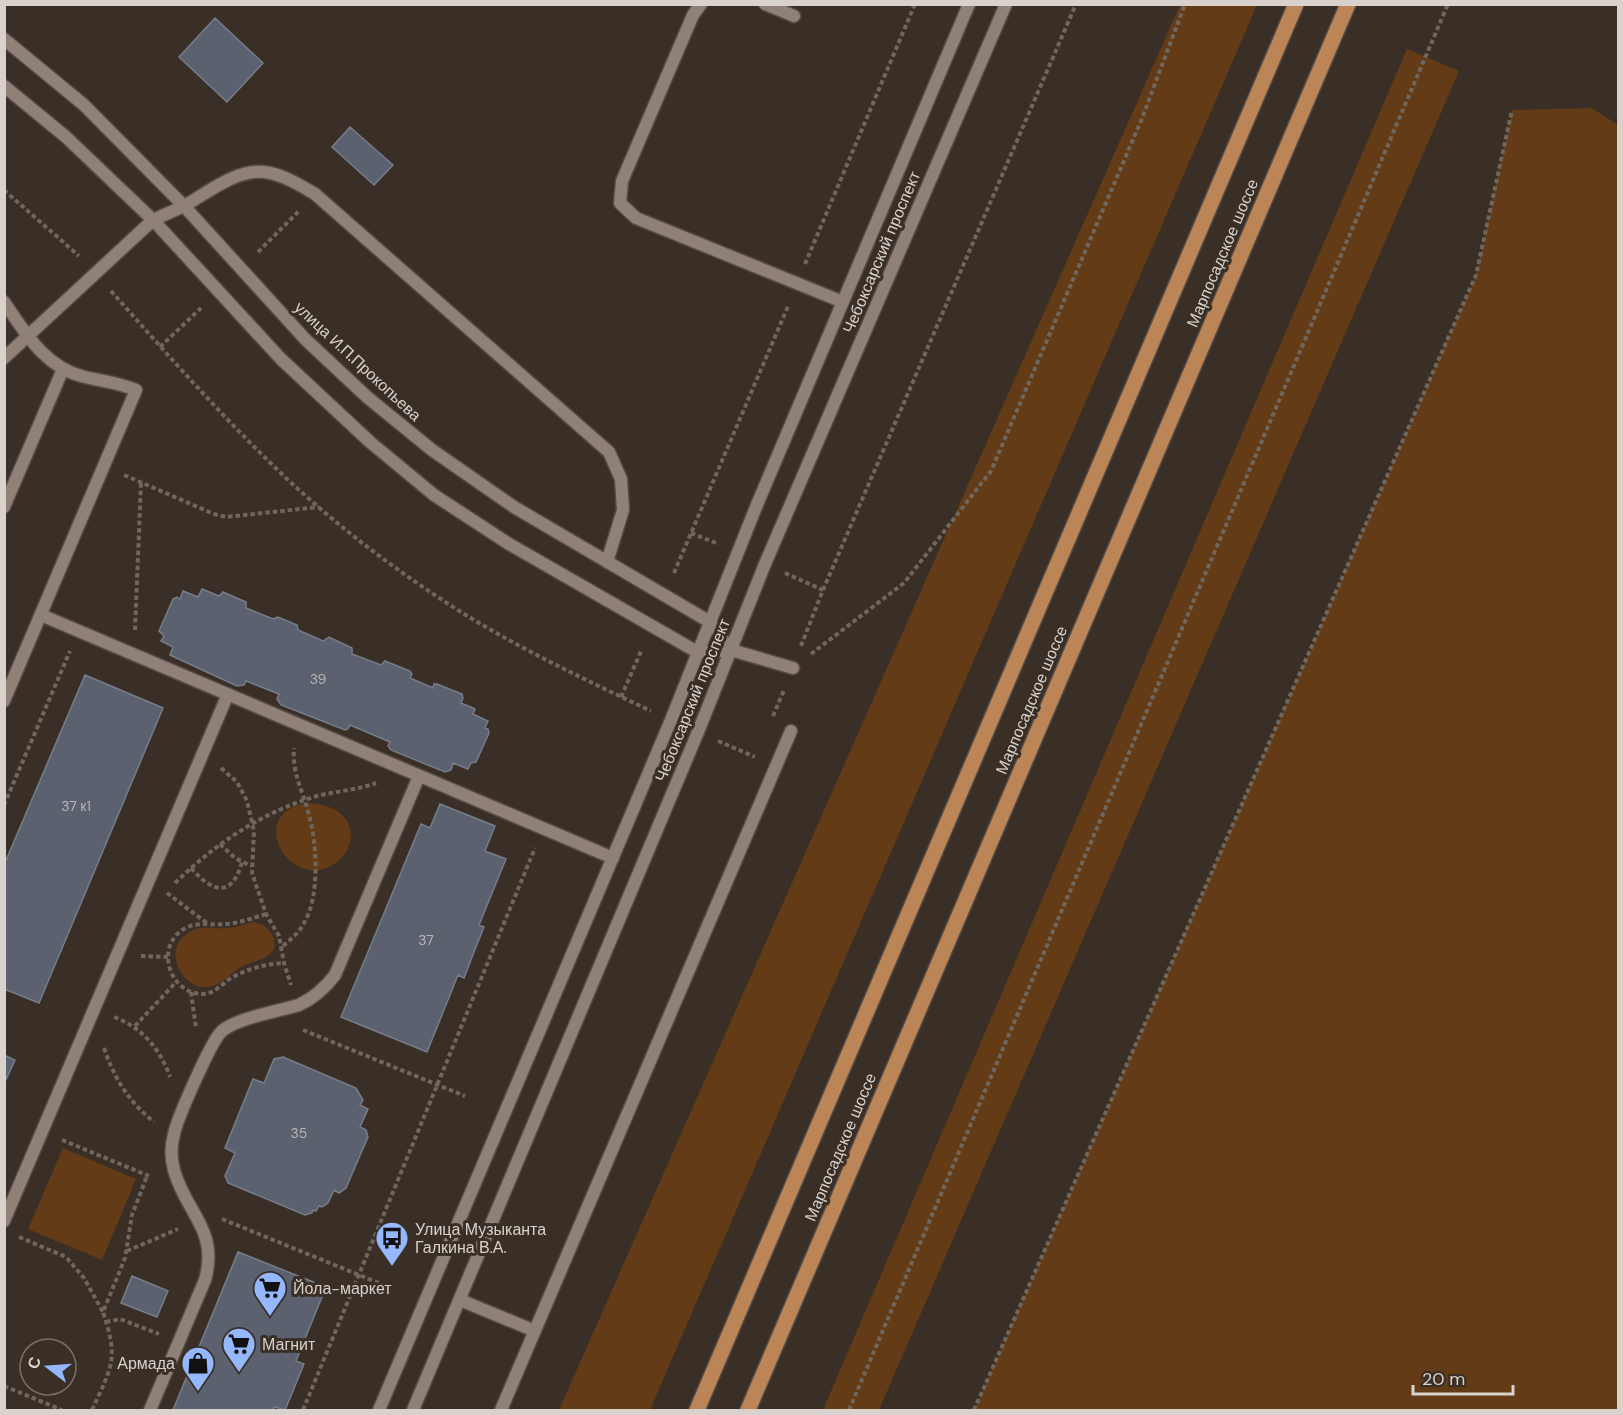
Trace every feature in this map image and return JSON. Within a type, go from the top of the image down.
[{"type":"main road","name":"Марпосадское шоссе","points":[[697,1410],[1296,4]]},
{"type":"main road","name":"Марпосадское шоссе","points":[[748,1410],[1348,4]]},
{"type":"street","points":[[701,4],[693,15],[622,180],[620,203],[636,218],[843,302]]},
{"type":"street","points":[[765,4],[794,16]]},
{"type":"street","name":"Чебоксарский проспект","points":[[379,1410],[613,858],[969,4]]},
{"type":"street","name":"Чебоксарский проспект","points":[[413,1410],[765,564],[1006,4]]},
{"type":"street","name":"улица И.П.Прокопьева","points":[[4,39],[84,105],[184,206],[305,339],[367,397],[441,457],[514,507],[710,622]]},
{"type":"street","points":[[4,86],[66,137],[153,220],[280,359],[370,442],[434,495],[508,544],[699,653],[731,650],[793,668]]},
{"type":"street","points":[[4,358],[153,220],[184,206],[237,176],[264,172],[292,181],[315,194],[609,452],[621,479],[623,510],[607,562]]},
{"type":"street","points":[[4,302],[27,336],[46,357],[63,369],[136,390],[4,701]]},
{"type":"street","points":[[4,507],[63,369]]},
{"type":"street","points":[[41,615],[613,858]]},
{"type":"street","points":[[710,622],[731,650]]},
{"type":"street","points":[[4,1221],[228,694]]},
{"type":"street","points":[[501,1410],[790,730]]},
{"type":"street","points":[[150,1410],[209,1267],[206,1234],[173,1167],[174,1132],[182,1113],[215,1038],[229,1026],[299,1005],[318,994],[335,975],[419,776]]},
{"type":"street","points":[[460,1300],[535,1331]]},
{"type":"path","points":[[804,268],[915,4]]},
{"type":"path","points":[[807,633],[1076,4]]},
{"type":"path","points":[[793,668],[904,583],[991,471],[1141,121],[1185,4]]},
{"type":"path","points":[[849,1410],[1449,4]]},
{"type":"path","points":[[974,1410],[1476,275],[1512,110]]},
{"type":"path","points":[[4,190],[86,263]]},
{"type":"path","points":[[255,255],[315,194]]},
{"type":"path","points":[[107,287],[160,347],[285,477],[384,559],[460,612],[517,646],[651,711]]},
{"type":"path","points":[[674,573],[790,300]]},
{"type":"path","points":[[160,347],[201,308]]},
{"type":"path","points":[[104,467],[226,517],[319,507]]},
{"type":"path","points":[[134,655],[141,483]]},
{"type":"path","points":[[692,533],[716,543]]},
{"type":"path","points":[[779,570],[824,590]]},
{"type":"path","points":[[4,805],[78,631]]},
{"type":"path","points":[[621,697],[642,649]]},
{"type":"path","points":[[282,947],[294,937],[305,922],[313,900],[314,845],[310,816],[298,788],[294,767],[294,750],[299,724]]},
{"type":"path","points":[[714,740],[756,758]]},
{"type":"path","points":[[201,757],[227,771],[237,782],[247,801],[253,823],[251,867],[254,882],[266,914],[277,930],[284,963],[299,1005]]},
{"type":"path","points":[[208,924],[165,892],[220,844],[253,823],[305,800],[369,786],[406,770]]},
{"type":"path","points":[[303,1410],[543,828]]},
{"type":"path","points":[[220,844],[251,867]]},
{"type":"path","points":[[191,868],[208,884],[223,889],[233,884],[238,877],[242,862]]},
{"type":"path","points":[[266,914],[240,922],[196,924],[181,930],[172,942],[168,957],[171,974],[176,982],[191,992],[204,994],[255,968],[284,963]]},
{"type":"path","points":[[135,1026],[176,982]]},
{"type":"path","points":[[94,1009],[135,1026],[159,1054],[182,1113]]},
{"type":"path","points":[[94,1009],[111,1069],[119,1083],[143,1113],[154,1122],[174,1132]]},
{"type":"path","points":[[266,1014],[465,1096]]},
{"type":"path","points":[[42,1132],[147,1176],[173,1167]]},
{"type":"path","points":[[103,1312],[126,1252],[132,1215],[147,1176]]},
{"type":"path","points":[[191,1206],[386,1286]]},
{"type":"path","points":[[126,1252],[198,1220]]},
{"type":"path","points":[[15,1235],[66,1257],[84,1278],[103,1312],[113,1350],[112,1362],[93,1410]]},
{"type":"path","points":[[106,1322],[114,1319],[128,1321],[179,1342]]},
{"type":"path","points":[[4,1386],[50,1408],[62,1410]]},
{"type":"shaded area","points":[[1180,5],[1257,5],[650,1410],[559,1410]]},
{"type":"shaded area","points":[[1407,49],[1459,71],[879,1410],[823,1410]]},
{"type":"shaded area","points":[[1592,108],[1618,125],[1618,1410],[974,1410],[1476,275],[1512,110]]},
{"type":"shaded area","points":[[308,803],[335,810],[347,821],[350,828],[350,843],[342,857],[336,863],[319,870],[303,868],[290,860],[280,848],[276,834],[278,821],[289,809]]},
{"type":"shaded area","points":[[253,922],[264,926],[272,934],[274,948],[266,957],[243,966],[211,987],[198,986],[188,981],[180,972],[176,960],[176,948],[182,938],[194,930],[206,927],[229,928]]},
{"type":"shaded area","points":[[63,1148],[136,1179],[102,1260],[28,1229]]},
{"type":"building","points":[[215,18],[263,63],[227,102],[179,57]]},
{"type":"building","points":[[350,127],[393,165],[374,185],[332,147]]},
{"type":"building","points":[[202,589],[219,596],[223,592],[246,602],[246,608],[273,619],[278,617],[297,625],[298,630],[323,641],[329,637],[352,648],[352,654],[381,665],[385,661],[410,671],[412,674],[410,678],[433,688],[434,684],[437,684],[462,694],[461,703],[475,709],[473,714],[488,721],[485,728],[489,733],[476,762],[471,763],[468,769],[453,763],[451,770],[445,772],[391,750],[388,746],[390,742],[350,725],[345,730],[281,705],[277,699],[279,694],[246,681],[244,685],[237,686],[170,655],[173,647],[161,641],[164,636],[159,631],[173,599],[177,597],[180,599],[183,591],[198,597]]},
{"type":"building","points":[[85,675],[163,708],[39,1003],[4,989],[4,865]]},
{"type":"building","points":[[440,804],[495,826],[485,851],[506,859],[479,925],[484,927],[464,978],[458,975],[427,1052],[341,1017],[421,824],[430,828]]},
{"type":"building","points":[[4,1055],[15,1060],[4,1084]]},
{"type":"building","points":[[283,1057],[356,1088],[363,1100],[360,1105],[368,1109],[360,1127],[366,1130],[368,1137],[346,1188],[339,1193],[334,1190],[328,1203],[305,1215],[228,1183],[225,1176],[235,1153],[225,1148],[253,1079],[264,1083],[274,1059]]},
{"type":"building","points":[[238,1252],[326,1287],[296,1361],[304,1364],[295,1386],[285,1410],[275,1407],[273,1410],[173,1410]]},
{"type":"building","points":[[132,1276],[168,1291],[157,1317],[121,1303]]},
{"type":"place","name":"Улица Музыканта Галкина В.А.","points":[[392,1267]]},
{"type":"place","name":"Йола-маркет","points":[[270,1317]]},
{"type":"place","name":"Магнит","points":[[239,1373]]},
{"type":"place","name":"Армада","points":[[198,1392]]}]
